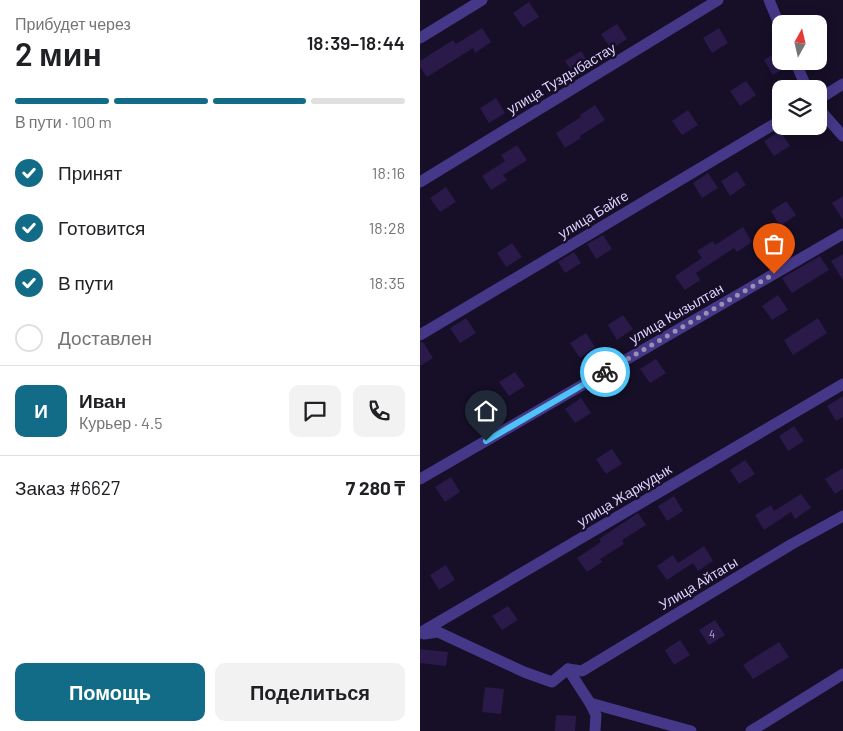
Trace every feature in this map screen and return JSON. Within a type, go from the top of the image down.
[{"type":"street","points":[[420,38],[482,0]]},
{"type":"street","name":"улица Туздыбастау","points":[[420,182],[718,0]]},
{"type":"street","points":[[769,0],[775,15]]},
{"type":"street","points":[[827,93],[843,84]]},
{"type":"street","points":[[827,118],[843,136]]},
{"type":"street","name":"улица Байге","points":[[420,335],[772,125]]},
{"type":"street","name":"улица Кызылтан","points":[[420,479],[843,234]]},
{"type":"street","name":"улица Жаркудык","points":[[420,634],[843,384]]},
{"type":"street","name":"Улица Айтагы","points":[[420,634],[438,632],[524,672],[552,682],[568,670],[582,670],[792,544],[843,516]]},
{"type":"street","points":[[568,670],[596,715],[595,731]]},
{"type":"street","points":[[751,731],[843,674]]},
{"type":"street","points":[[590,703],[691,731]]},
{"type":"building","points":[[529,2],[539,17],[523,27],[513,13]]},
{"type":"building","points":[[617,24],[627,39],[611,49],[601,34]]},
{"type":"building","points":[[482,28],[491,42],[475,53],[473,48],[427,77],[420,67],[420,61],[453,40],[456,44]]},
{"type":"building","points":[[719,28],[728,43],[712,53],[703,38]]},
{"type":"building","points":[[581,51],[590,65],[574,75],[565,61]]},
{"type":"building","points":[[772,55],[772,70],[781,70],[773,75],[764,60]]},
{"type":"building","points":[[746,81],[756,95],[740,106],[730,91]]},
{"type":"building","points":[[496,98],[505,113],[489,123],[480,108]]},
{"type":"building","points":[[595,105],[605,120],[565,148],[556,133],[581,117],[580,115]]},
{"type":"building","points":[[688,110],[698,125],[682,135],[672,121]]},
{"type":"building","points":[[774,135],[783,135],[790,146],[774,156],[764,141]]},
{"type":"building","points":[[517,145],[527,160],[503,175],[507,180],[491,190],[482,176],[505,161],[501,155]]},
{"type":"building","points":[[737,171],[746,185],[730,196],[721,181]]},
{"type":"building","points":[[708,173],[718,188],[702,198],[693,183]]},
{"type":"building","points":[[446,187],[456,202],[440,212],[430,198]]},
{"type":"building","points":[[843,196],[843,220],[832,203]]},
{"type":"building","points":[[786,201],[796,215],[780,226],[771,211]]},
{"type":"building","points":[[743,227],[752,242],[737,252],[734,248],[696,273],[700,280],[685,290],[675,276],[702,258],[697,251],[713,241],[715,245]]},
{"type":"building","points":[[603,235],[612,249],[596,259],[587,244]]},
{"type":"building","points":[[512,243],[522,257],[506,267],[497,253]]},
{"type":"building","points":[[574,252],[581,263],[565,273],[558,262]]},
{"type":"building","points":[[843,254],[843,280],[831,261]]},
{"type":"building","points":[[820,256],[829,270],[792,293],[782,278]]},
{"type":"building","points":[[778,295],[788,310],[772,320],[762,306]]},
{"type":"building","points":[[623,315],[633,329],[617,340],[608,325]]},
{"type":"building","points":[[466,318],[476,333],[460,343],[450,328]]},
{"type":"building","points":[[818,318],[827,333],[793,355],[784,340]]},
{"type":"building","points":[[586,333],[595,347],[580,358],[570,343]]},
{"type":"building","points":[[420,342],[423,342],[433,358],[420,366]]},
{"type":"building","points":[[656,359],[666,373],[650,383],[640,369]]},
{"type":"building","points":[[515,372],[525,386],[509,396],[499,382]]},
{"type":"building","points":[[843,396],[843,417],[836,421],[827,406]]},
{"type":"building","points":[[581,398],[591,413],[575,423],[565,409]]},
{"type":"building","points":[[794,426],[804,441],[788,451],[779,436]]},
{"type":"building","points":[[612,449],[622,464],[606,474],[596,459]]},
{"type":"building","points":[[745,460],[755,474],[739,484],[730,470]]},
{"type":"building","points":[[843,468],[843,489],[835,494],[825,479]]},
{"type":"building","points":[[451,477],[460,492],[445,502],[435,487]]},
{"type":"building","points":[[801,494],[811,508],[795,519],[791,512],[764,530],[755,515],[771,505],[774,511]]},
{"type":"building","points":[[674,496],[683,511],[667,521],[658,506]]},
{"type":"building","points":[[638,513],[646,525],[622,540],[624,544],[600,559],[602,562],[587,572],[577,558],[601,542],[599,539]]},
{"type":"building","points":[[704,546],[713,561],[698,571],[693,563],[667,580],[657,566],[673,555],[678,563]]},
{"type":"building","points":[[446,565],[455,580],[439,590],[430,575]]},
{"type":"building","points":[[508,606],[518,620],[502,630],[492,616]]},
{"type":"building","points":[[715,620],[725,635],[709,645],[699,630]]},
{"type":"building","points":[[680,640],[690,655],[674,665],[665,650]]},
{"type":"building","points":[[779,642],[789,657],[753,679],[743,665]]},
{"type":"building","points":[[420,649],[448,652],[446,666],[420,663]]},
{"type":"building","points":[[485,687],[504,689],[501,714],[482,712]]},
{"type":"building","points":[[556,715],[576,716],[575,731],[555,731]]},
{"type":"way so far","points":[[605,372],[774,274]]},
{"type":"route","points":[[486,441],[605,372]]}]
